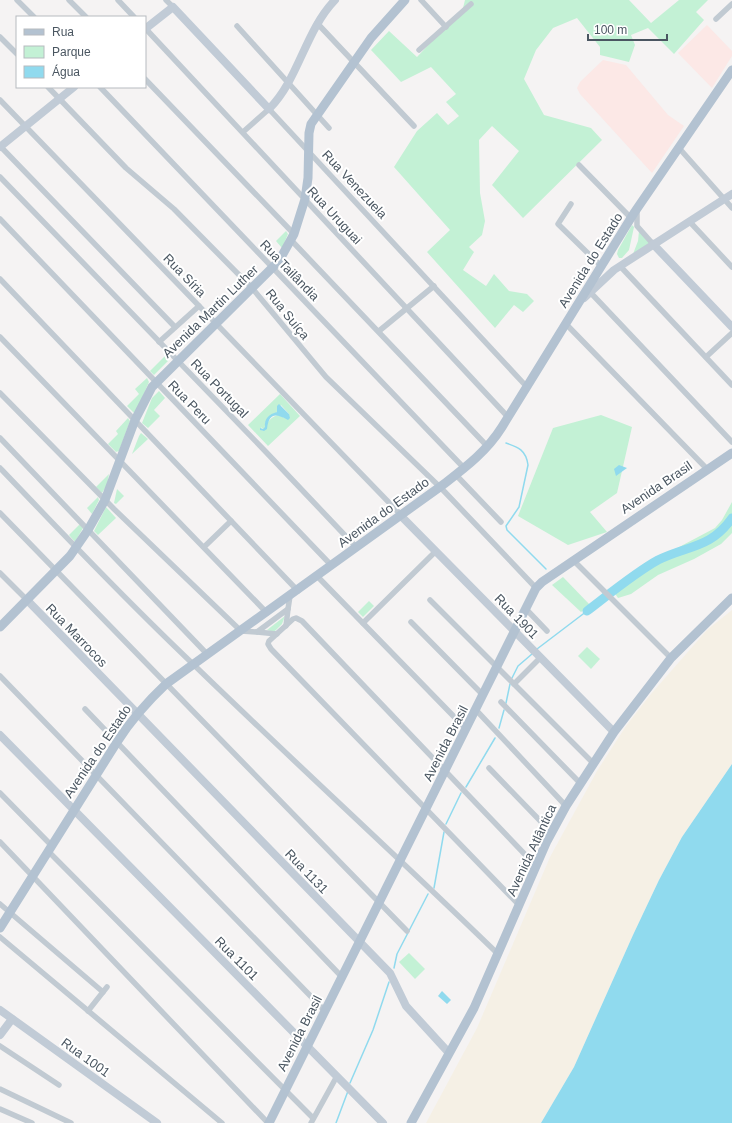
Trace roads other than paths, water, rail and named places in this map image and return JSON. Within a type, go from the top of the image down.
[{"type":"main road","name":"Avenida Martin Luther","points":[[1,625],[56,570],[76,548],[88,530],[105,500],[121,461],[135,420],[145,398],[156,382],[279,261],[292,237],[305,199],[310,153],[310,129],[317,114],[383,23],[405,0]]},
{"type":"main road","name":"Avenida do Estado","points":[[0,928],[117,742],[137,714],[166,684],[298,591],[356,547],[402,516],[440,488],[488,447],[638,207],[732,70]]},
{"type":"main road","name":"Avenida Brasil","points":[[268,1123],[516,632],[536,588],[542,582],[707,468],[732,453]]},
{"type":"main road","name":"Avenida Atlântica","points":[[411,1123],[474,1008],[551,832],[592,763],[671,658],[732,598]]},
{"type":"street","points":[[17,0],[33,16]]},
{"type":"street","points":[[69,0],[85,16]]},
{"type":"street","points":[[118,0],[133,16]]},
{"type":"street","name":"Rua Venezuela","points":[[166,0],[526,386]]},
{"type":"street","points":[[243,132],[274,104],[288,82],[317,23],[335,0]]},
{"type":"street","points":[[421,0],[446,27]]},
{"type":"street","points":[[419,50],[471,4]]},
{"type":"street","points":[[716,19],[732,4]]},
{"type":"street","points":[[146,28],[172,7]]},
{"type":"street","points":[[317,23],[414,126]]},
{"type":"street","points":[[237,26],[330,128]]},
{"type":"street","name":"Rua Uruguai","points":[[146,30],[508,417]]},
{"type":"street","points":[[0,37],[16,53]]},
{"type":"street","points":[[146,80],[488,447]]},
{"type":"street","name":"Rua Suíça","points":[[49,88],[126,168],[174,209],[252,288],[326,377],[440,488],[536,588]]},
{"type":"street","points":[[73,88],[0,146],[175,327]]},
{"type":"street","name":"Rua Tailândia","points":[[101,88],[464,468]]},
{"type":"street","name":"Rua Síria","points":[[0,100],[402,516]]},
{"type":"street","points":[[679,148],[732,208]]},
{"type":"street","points":[[579,165],[631,218]]},
{"type":"street","name":"Rua Portugal","points":[[0,177],[356,547]]},
{"type":"street","points":[[579,302],[620,266],[732,194]]},
{"type":"street","points":[[571,204],[558,224],[601,266]]},
{"type":"street","points":[[638,207],[636,218],[637,226],[732,327]]},
{"type":"street","name":"Rua Peru","points":[[0,220],[331,565]]},
{"type":"street","points":[[689,221],[732,267]]},
{"type":"street","points":[[620,266],[732,385]]},
{"type":"street","points":[[0,279],[298,591]]},
{"type":"street","points":[[379,331],[434,286]]},
{"type":"street","points":[[590,292],[732,442]]},
{"type":"street","points":[[160,342],[199,306]]},
{"type":"street","points":[[566,324],[707,468]]},
{"type":"street","points":[[706,357],[732,333]]},
{"type":"street","points":[[0,336],[267,613]]},
{"type":"street","points":[[0,394],[105,500],[241,631],[277,634]]},
{"type":"street","points":[[0,438],[208,655]]},
{"type":"street","points":[[0,468],[76,548],[194,665],[401,860],[498,954]]},
{"type":"street","points":[[456,475],[501,522]]},
{"type":"street","points":[[0,514],[407,931]]},
{"type":"street","name":"Rua 1901","points":[[402,516],[614,732]]},
{"type":"street","points":[[204,547],[231,521]]},
{"type":"street","points":[[363,623],[436,551]]},
{"type":"street","points":[[574,560],[671,658]]},
{"type":"street","name":"Rua Marrocos","points":[[0,573],[137,714]]},
{"type":"street","points":[[317,576],[466,729]]},
{"type":"street","points":[[286,626],[290,596]]},
{"type":"street","points":[[430,600],[592,763]]},
{"type":"street","points":[[257,632],[288,609]]},
{"type":"street","points":[[526,609],[547,631]]},
{"type":"street","points":[[519,905],[268,646],[269,641],[296,618],[302,621],[536,866]]},
{"type":"street","points":[[411,622],[483,695]]},
{"type":"street","points":[[514,684],[541,657]]},
{"type":"street","points":[[0,676],[325,1011]]},
{"type":"street","points":[[501,702],[580,783]]},
{"type":"street","points":[[85,709],[342,977]]},
{"type":"street","points":[[476,710],[566,806]]},
{"type":"street","name":"Rua 1131","points":[[137,714],[359,943],[390,973],[406,1006],[449,1053]]},
{"type":"street","name":"Rua 1101","points":[[0,735],[383,1123]]},
{"type":"street","points":[[489,768],[551,832]]},
{"type":"street","points":[[0,793],[50,848],[286,1090],[312,1120],[337,1076]]},
{"type":"street","points":[[0,842],[268,1123]]},
{"type":"street","points":[[0,904],[9,913],[105,989],[88,1010]]},
{"type":"street","points":[[0,937],[222,1123]]},
{"type":"street","name":"Rua 1001","points":[[0,1010],[157,1123]]},
{"type":"street","points":[[0,1035],[12,1019]]},
{"type":"street","points":[[0,1046],[59,1085]]},
{"type":"street","points":[[0,1090],[71,1123]]},
{"type":"street","points":[[0,1109],[32,1123]]},
{"type":"water","points":[[279,404],[289,414],[290,418],[288,420],[280,416],[273,416],[269,420],[267,429],[264,431],[260,430],[260,428],[263,429],[265,427],[265,422],[268,417],[277,412],[277,406]]},
{"type":"water","points":[[619,465],[627,468],[616,476],[614,469]]},
{"type":"water","points":[[732,764],[732,1123],[541,1123],[574,1067],[659,880],[682,837]]},
{"type":"water","points":[[442,991],[451,1000],[447,1004],[438,996]]},
{"type":"waterway","points":[[506,443],[521,450],[527,460],[528,465],[519,507],[506,526],[507,530],[546,569]]},
{"type":"waterway","points":[[587,611],[649,565],[669,555],[698,545],[715,536],[732,518]]},
{"type":"waterway","points":[[537,649],[587,611]]},
{"type":"waterway","points":[[512,678],[518,666],[532,654]]},
{"type":"waterway","points":[[506,703],[510,684]]},
{"type":"waterway","points":[[499,728],[504,710]]},
{"type":"waterway","points":[[466,787],[495,738]]},
{"type":"waterway","points":[[446,824],[461,793]]},
{"type":"waterway","points":[[434,888],[444,832]]},
{"type":"waterway","points":[[394,968],[397,954],[428,894]]},
{"type":"waterway","points":[[350,1083],[373,1030],[389,982]]},
{"type":"waterway","points":[[336,1123],[348,1091]]}]
